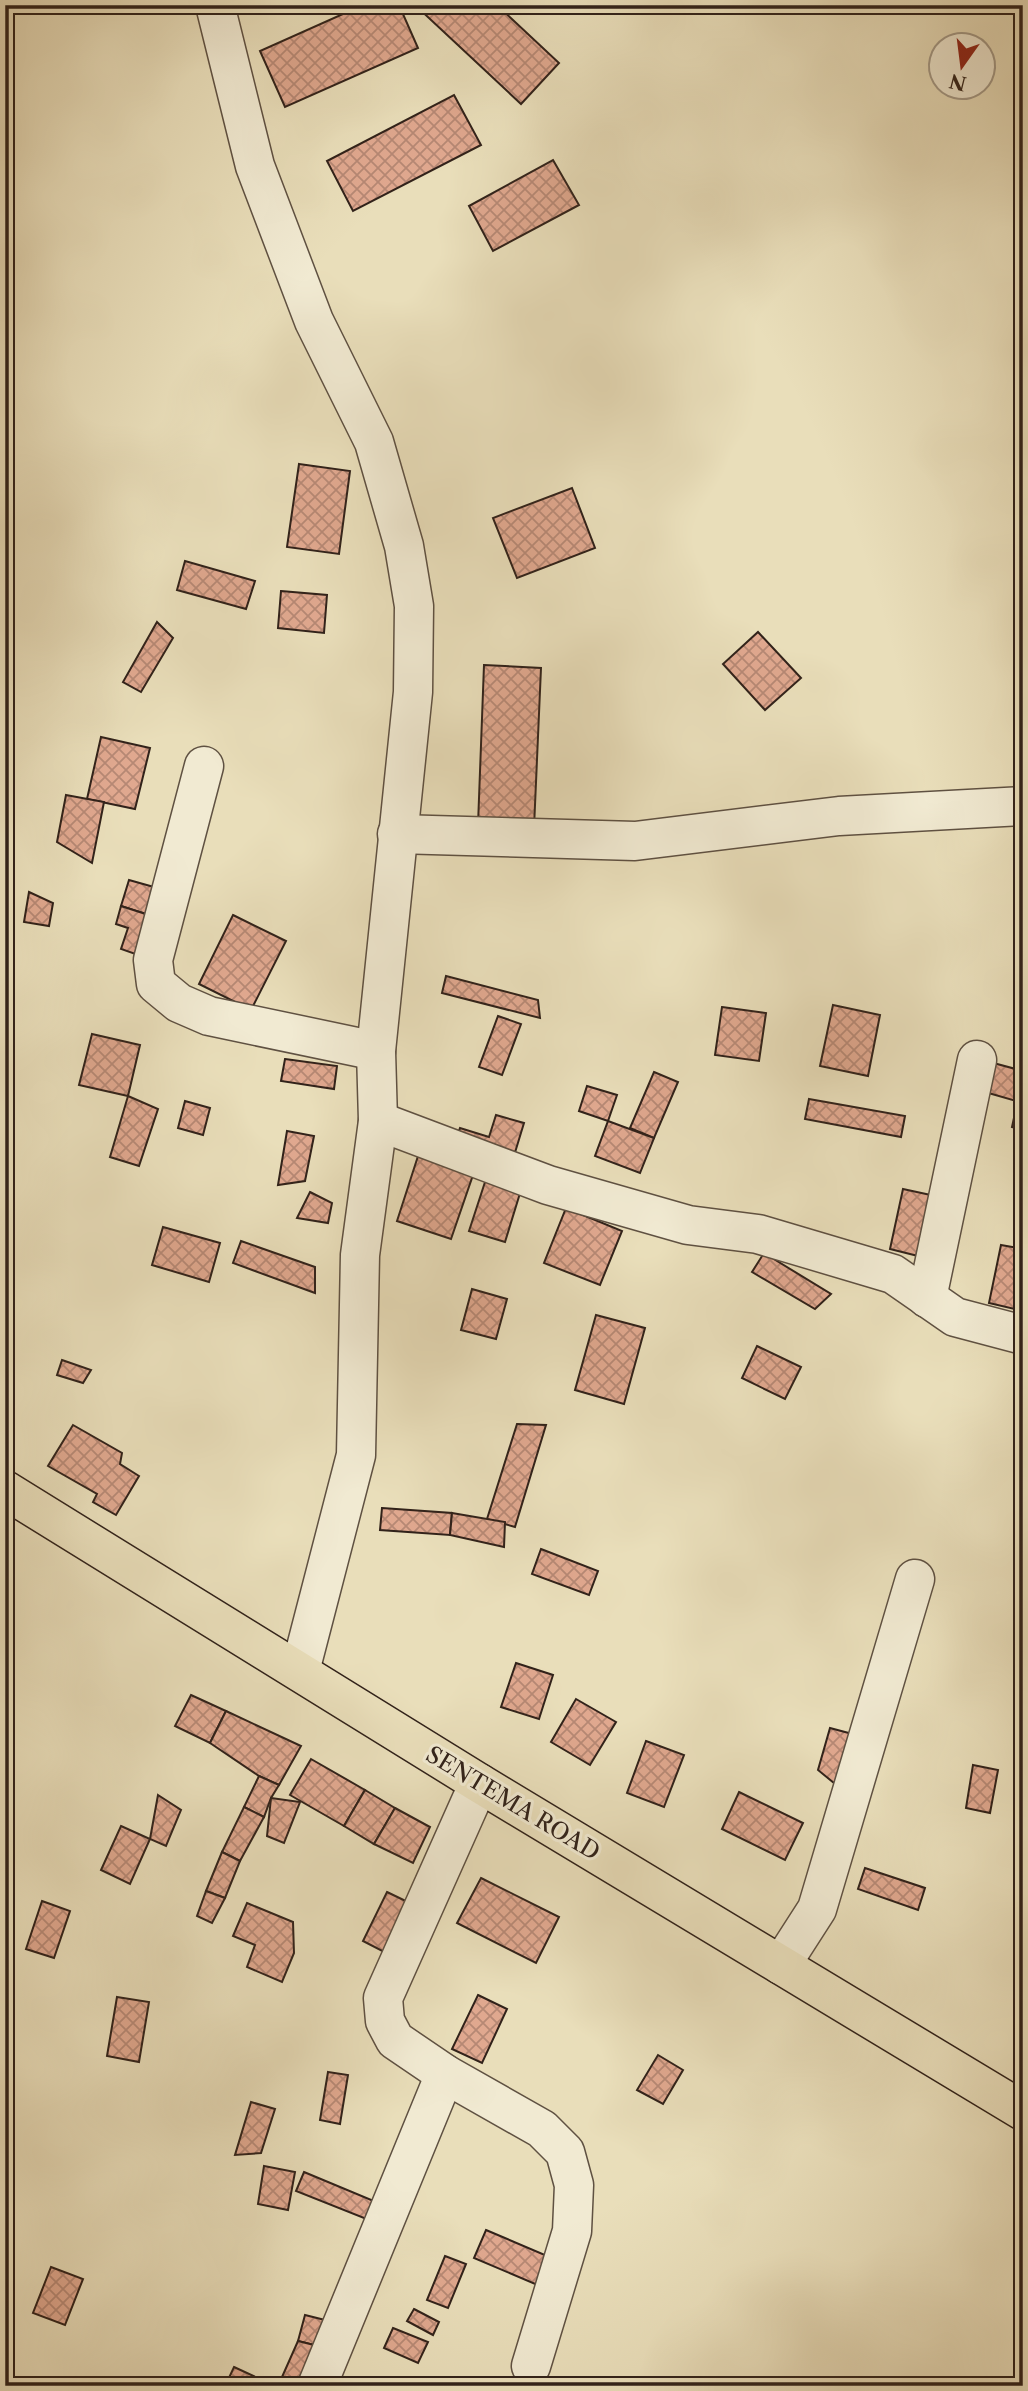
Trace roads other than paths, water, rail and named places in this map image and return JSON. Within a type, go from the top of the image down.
[{"type":"main road","name":"SENTEMA ROAD","points":[[5,1490],[479,1783],[1023,2111]]},
{"type":"street","points":[[215,5],[255,166],[314,321],[374,442],[404,546],[414,606],[413,692],[376,1051],[378,1121],[360,1255],[356,1455],[300,1671]]},
{"type":"street","points":[[204,766],[153,960],[156,984],[179,1003],[209,1016],[376,1051]]},
{"type":"street","points":[[397,834],[635,841],[839,816],[1023,806]]},
{"type":"street","points":[[927,1298],[977,1060]]},
{"type":"street","points":[[378,1121],[548,1185],[688,1225],[758,1234],[893,1274],[955,1317],[1023,1335]]},
{"type":"street","points":[[781,1965],[817,1909],[915,1579]]},
{"type":"street","points":[[479,1783],[383,1998],[385,2021],[395,2040],[445,2074],[542,2129],[565,2152],[574,2185],[572,2231],[531,2366]]},
{"type":"street","points":[[317,2386],[445,2074]]}]
